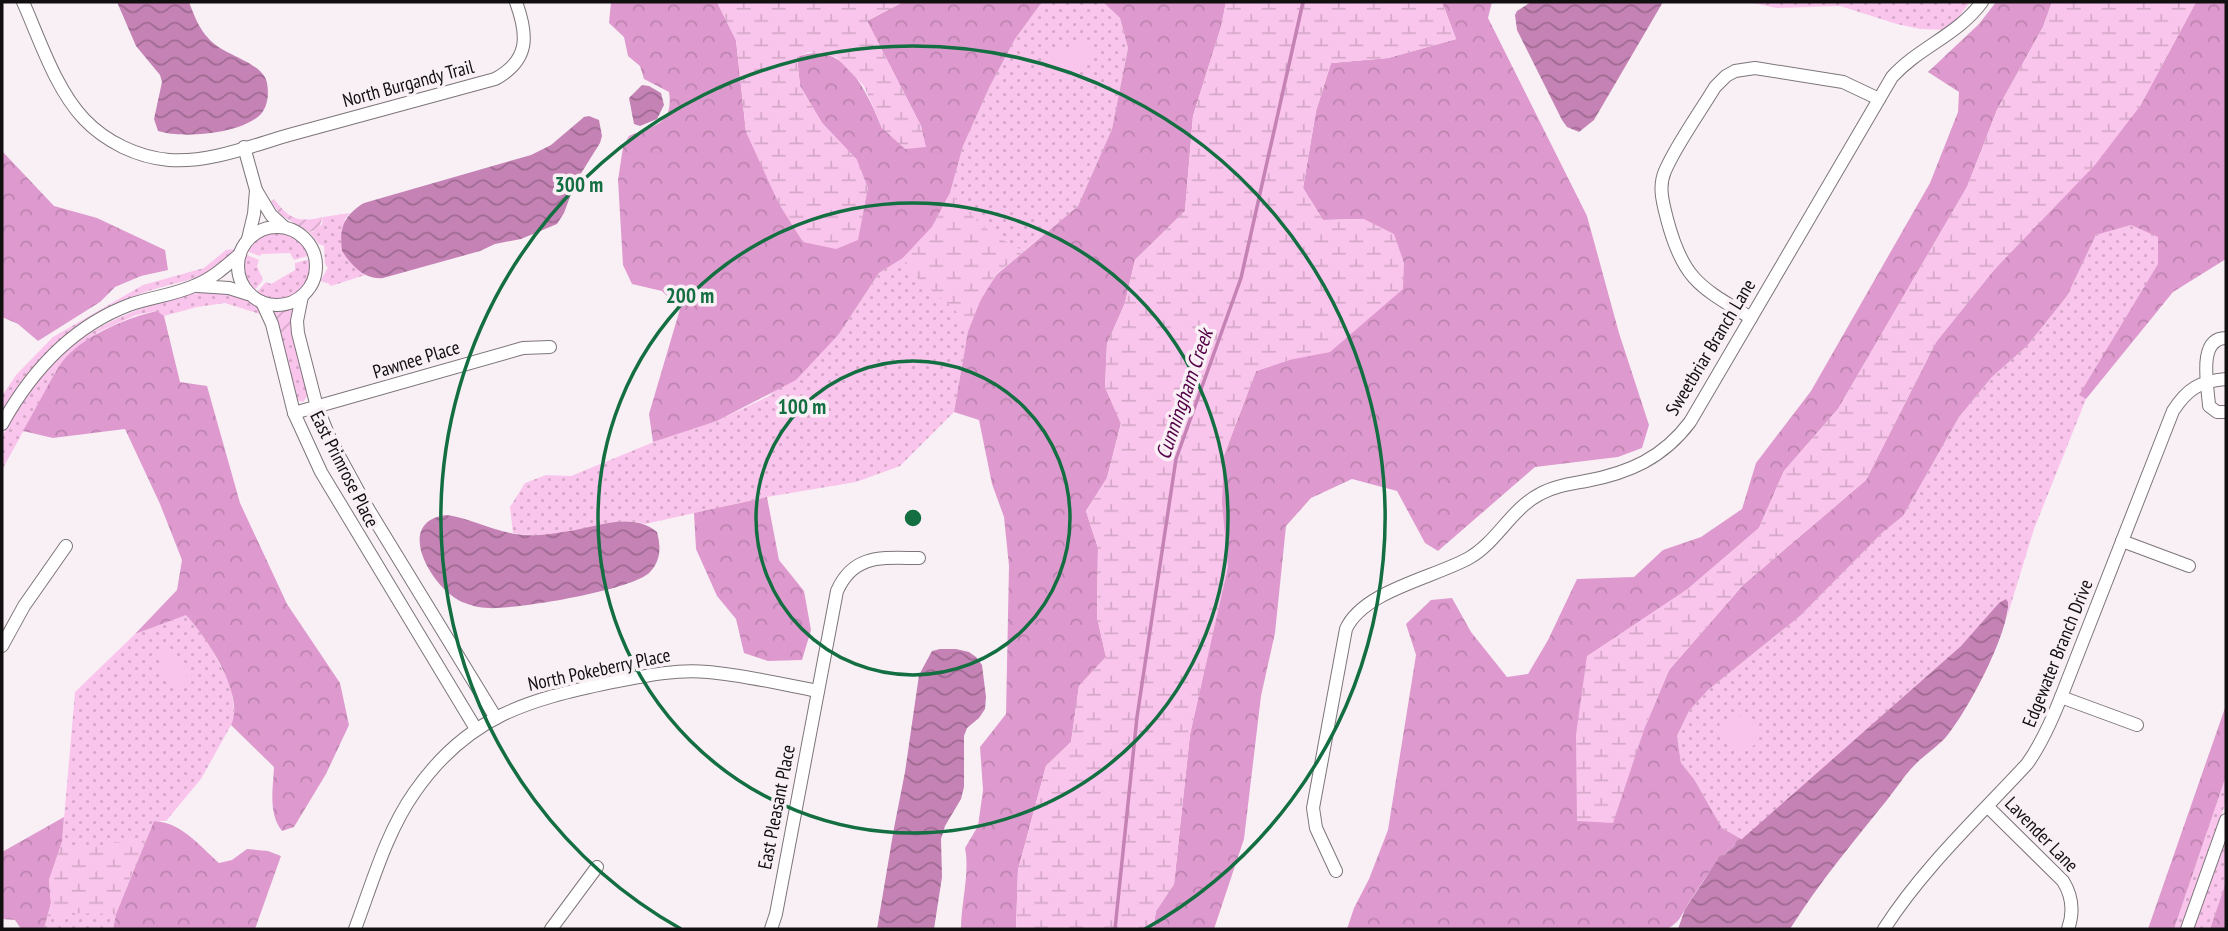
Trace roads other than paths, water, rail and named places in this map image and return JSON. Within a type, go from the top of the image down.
[{"type":"street","points":[[23,2],[72,104],[85,120],[115,143],[142,154],[170,160],[205,158],[244,148],[256,190],[271,215],[284,227],[304,237],[315,257],[315,274],[308,290],[287,303],[262,302],[229,288],[194,286]]},
{"type":"street","name":"North Burgandy Trail","points":[[244,148],[495,79],[504,74],[518,59],[523,48],[524,24],[516,2]]},
{"type":"street","name":"Sweetbriar Branch Lane","points":[[1336,871],[1316,828],[1313,808],[1346,629],[1355,613],[1370,601],[1469,558],[1490,541],[1520,508],[1540,494],[1632,470],[1664,450],[1689,422],[1879,99],[1903,65],[1961,25],[1982,2]]},
{"type":"street","points":[[1751,318],[1702,288],[1680,260],[1663,202],[1661,190],[1665,171],[1715,87],[1735,71],[1755,68],[1843,82],[1879,99]]},
{"type":"street","points":[[2,424],[27,382],[79,332],[97,320],[130,305],[194,286],[220,272],[240,254],[248,239],[256,190]]},
{"type":"street","points":[[248,239],[265,228],[284,227]]},
{"type":"street","points":[[240,254],[238,271],[248,294]]},
{"type":"street","name":"East Primrose Place","points":[[302,296],[297,321],[298,333],[317,407],[331,441],[496,718]]},
{"type":"street","name":"East Primrose Place","points":[[262,302],[272,324],[295,413],[321,472],[476,729]]},
{"type":"street","points":[[2226,338],[2218,338],[2210,345],[2208,380],[2209,406],[2217,412],[2226,412]]},
{"type":"street","name":"Pawnee Place","points":[[295,413],[523,348],[550,347]]},
{"type":"street","points":[[2208,380],[2226,379]]},
{"type":"street","name":"Edgewater Branch Drive","points":[[1884,929],[1945,852],[2032,758],[2048,730],[2173,411],[2189,391],[2208,380]]},
{"type":"street","points":[[2122,541],[2189,566]]},
{"type":"street","points":[[2,646],[24,606],[65,546]]},
{"type":"street","name":"East Pleasant Place","points":[[771,929],[837,591],[841,581],[856,566],[866,561],[877,558],[919,558]]},
{"type":"street","points":[[401,606],[420,593]]},
{"type":"street","name":"North Pokeberry Place","points":[[355,929],[390,836],[413,794],[446,754],[476,729],[496,718],[531,701],[555,694],[668,672],[706,671],[818,691]]},
{"type":"street","points":[[2061,697],[2137,725]]},
{"type":"street","name":"Lavender Lane","points":[[1988,807],[2063,881],[2070,893],[2073,907],[2068,929]]},
{"type":"street","points":[[2187,929],[2226,820]]},
{"type":"street","points":[[551,929],[597,867]]},
{"type":"water","points":[[117,2],[189,2],[209,39],[251,64],[264,76],[268,95],[261,114],[240,126],[212,133],[182,135],[158,131],[154,119],[162,82],[160,75],[136,46]]},
{"type":"water","points":[[1531,2],[1663,2],[1594,120],[1579,132],[1567,127],[1562,120],[1517,30],[1517,11]]},
{"type":"water","points":[[642,85],[661,93],[664,105],[657,119],[640,126],[634,124],[629,98]]},
{"type":"water","points":[[584,117],[599,120],[602,136],[600,143],[575,183],[557,224],[521,239],[495,244],[480,251],[383,278],[370,277],[360,271],[342,251],[341,235],[344,223],[352,212],[364,203],[531,155],[551,145]]},
{"type":"water","points":[[447,515],[506,532],[531,535],[636,522],[657,532],[659,553],[650,572],[622,586],[546,602],[502,608],[478,607],[450,595],[439,584],[423,556],[420,542],[422,529],[431,520]]},
{"type":"water","points":[[2006,599],[2008,602],[2002,633],[1975,692],[1955,725],[1942,741],[1907,773],[1824,879],[1790,929],[1678,929],[1685,909],[1716,862],[1961,646],[1999,603]]},
{"type":"water","points":[[940,649],[969,652],[982,665],[985,709],[967,728],[964,736],[964,787],[961,799],[945,826],[941,839],[942,877],[934,929],[877,929],[919,675],[932,651]]},
{"type":"waterway","name":"Cunningham Creek","points":[[1115,929],[1137,717],[1176,459],[1241,278],[1303,2]]}]
